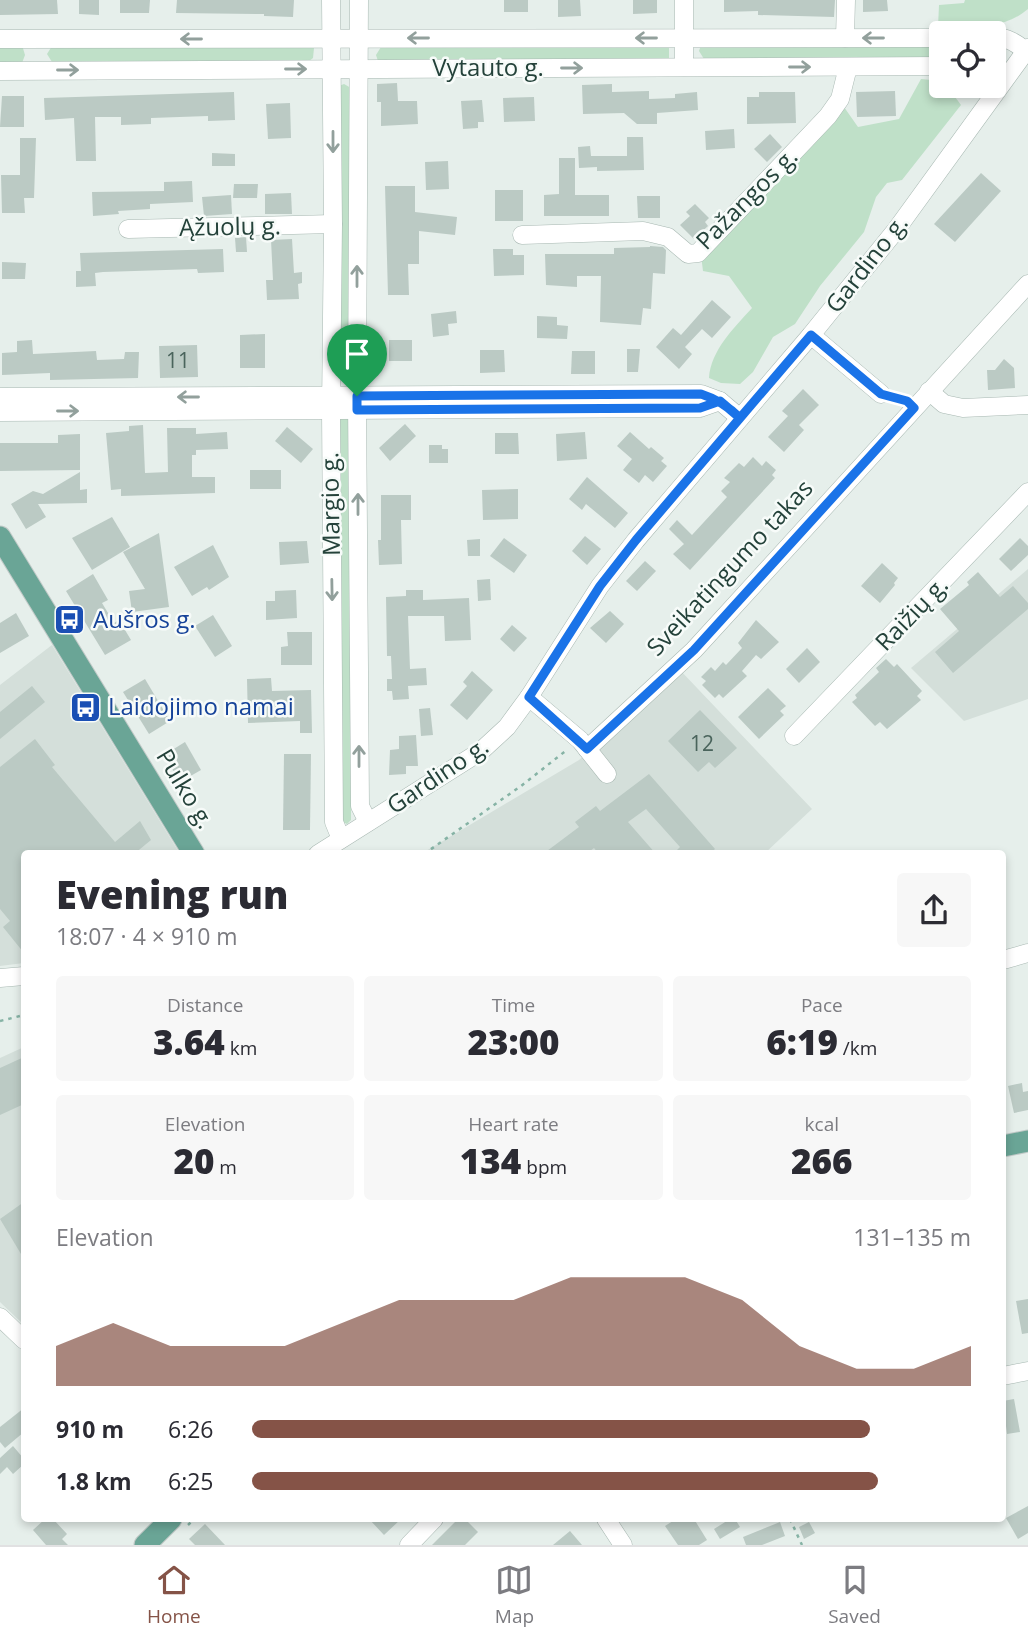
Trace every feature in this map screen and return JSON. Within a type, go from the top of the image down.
[{"type":"main road","name":"Pulko g.","points":[[0,537],[192,850]]},
{"type":"main road","points":[[1006,1145],[1028,1141]]},
{"type":"main road","points":[[145,1545],[169,1522]]},
{"type":"street","name":"Margio g.","points":[[331,0],[334,822],[341,839]]},
{"type":"street","name":"Margio g.","points":[[359,0],[357,403],[360,806],[368,822]]},
{"type":"street","points":[[684,0],[684,67]]},
{"type":"street","points":[[845,38],[846,0]]},
{"type":"street","name":"Vytauto g.","points":[[0,39],[929,38]]},
{"type":"street","points":[[35,70],[36,39]]},
{"type":"street","points":[[1006,39],[1027,50]]},
{"type":"street","name":"Gardino g.","points":[[1006,74],[1027,50]]},
{"type":"street","name":"Vytauto g.","points":[[0,71],[929,66]]},
{"type":"street","name":"Pažangos g.","points":[[522,235],[643,231],[668,237],[688,254],[698,253],[828,116],[840,99],[849,67]]},
{"type":"street","name":"Gardino g.","points":[[324,850],[481,751],[507,727],[600,586],[896,230],[988,98]]},
{"type":"street","name":"Ąžuolų g.","points":[[128,229],[333,225]]},
{"type":"street","points":[[583,745],[694,650],[1028,284]]},
{"type":"street","points":[[811,335],[881,394]]},
{"type":"street","points":[[929,391],[944,404],[963,408],[1028,405]]},
{"type":"street","points":[[0,397],[357,403],[701,394],[720,401],[740,418]]},
{"type":"street","points":[[0,412],[331,403]]},
{"type":"street","name":"Raižių g.","points":[[794,736],[1028,492]]},
{"type":"street","points":[[529,697],[583,745],[607,774]]},
{"type":"street","points":[[1006,959],[1028,954]]},
{"type":"street","points":[[0,978],[21,976]]},
{"type":"street","points":[[0,1317],[21,1337]]},
{"type":"street","points":[[1006,1375],[1028,1371]]},
{"type":"street","points":[[409,1545],[431,1522]]},
{"type":"street","points":[[608,1522],[623,1545]]},
{"type":"path","points":[[430,850],[583,745]]},
{"type":"path","points":[[0,1021],[21,1016]]},
{"type":"path","points":[[791,1522],[802,1545]]},
{"type":"shaded area","points":[[1028,569],[1028,699],[964,721],[911,668]]},
{"type":"shaded area","points":[[52,645],[178,850],[21,850],[21,963],[0,966],[0,685]]},
{"type":"shaded area","points":[[679,669],[812,809],[768,850],[428,850],[579,760]]},
{"type":"shaded area","points":[[21,1048],[21,1322],[0,1302],[0,1058]]},
{"type":"green space","points":[[965,0],[1028,0],[1028,9],[1006,22],[938,21],[939,5],[964,3]]},
{"type":"green space","points":[[666,44],[669,58],[665,60],[378,61],[376,55],[381,47]]},
{"type":"green space","points":[[929,44],[929,59],[704,59],[699,51],[701,45]]},
{"type":"green space","points":[[22,45],[25,55],[22,63],[0,63],[0,46]]},
{"type":"green space","points":[[310,45],[314,48],[313,58],[309,61],[52,62],[47,54],[52,46]]},
{"type":"green space","points":[[921,79],[929,80],[929,98],[956,98],[961,105],[902,180],[887,183],[876,197],[864,232],[820,286],[795,324],[773,337],[753,372],[740,384],[721,383],[709,378],[719,349],[752,308],[729,276],[703,271],[701,255],[844,107],[858,127],[899,119]]},
{"type":"green space","points":[[344,84],[351,88],[352,375],[344,379],[340,378],[339,86]]},
{"type":"green space","points":[[338,416],[348,416],[351,422],[351,820],[347,824],[343,822]]},
{"type":"building","points":[[0,0],[57,0],[58,14],[0,15]]},
{"type":"building","points":[[79,0],[99,0],[99,15],[79,14]]},
{"type":"building","points":[[120,0],[150,0],[149,13],[120,13]]},
{"type":"building","points":[[177,0],[294,0],[293,17],[176,13]]},
{"type":"building","points":[[504,0],[528,0],[528,12],[504,12]]},
{"type":"building","points":[[558,0],[580,0],[581,16],[558,17]]},
{"type":"building","points":[[633,0],[657,0],[657,13],[633,14]]},
{"type":"building","points":[[724,0],[835,0],[834,17],[758,15],[758,11],[724,12]]},
{"type":"building","points":[[863,0],[887,0],[888,11],[863,12]]},
{"type":"building","points":[[397,83],[398,101],[417,101],[418,124],[381,126],[381,102],[377,102],[377,84]]},
{"type":"building","points":[[612,84],[612,92],[649,91],[649,99],[675,98],[675,94],[697,92],[698,110],[657,113],[657,124],[637,124],[624,113],[583,114],[582,85]]},
{"type":"building","points":[[895,91],[896,116],[857,117],[856,92]]},
{"type":"building","points":[[234,92],[235,120],[208,121],[208,116],[151,118],[151,124],[121,125],[121,117],[95,117],[96,161],[76,161],[74,118],[45,120],[44,98]]},
{"type":"building","points":[[759,92],[795,92],[796,123],[747,124],[747,97],[759,97]]},
{"type":"building","points":[[2,96],[24,96],[24,127],[0,127]]},
{"type":"building","points":[[534,97],[535,121],[504,122],[503,98]]},
{"type":"building","points":[[482,100],[484,122],[478,122],[478,128],[463,129],[461,101]]},
{"type":"building","points":[[290,103],[291,138],[268,139],[266,104]]},
{"type":"building","points":[[734,129],[735,148],[706,150],[705,131]]},
{"type":"building","points":[[770,134],[782,147],[767,162],[754,149]]},
{"type":"building","points":[[627,137],[643,137],[644,170],[597,171],[597,167],[579,168],[578,147],[590,146],[591,156],[627,156]]},
{"type":"building","points":[[20,138],[36,138],[34,198],[24,198],[25,213],[2,213],[1,175],[20,175]]},
{"type":"building","points":[[212,153],[235,154],[235,166],[212,166]]},
{"type":"building","points":[[559,158],[575,158],[575,195],[609,195],[609,216],[544,216],[544,195],[559,194]]},
{"type":"building","points":[[448,161],[449,189],[426,190],[425,162]]},
{"type":"building","points":[[981,173],[1001,191],[955,242],[934,224]]},
{"type":"building","points":[[192,181],[193,202],[150,204],[150,209],[93,216],[92,192],[164,191],[164,182]]},
{"type":"building","points":[[234,184],[258,184],[257,198],[233,198]]},
{"type":"building","points":[[385,186],[415,186],[415,212],[457,217],[455,235],[419,231],[419,264],[408,264],[409,295],[388,295]]},
{"type":"building","points":[[495,190],[523,190],[523,221],[495,221]]},
{"type":"building","points":[[291,193],[292,214],[265,214],[265,194]]},
{"type":"building","points":[[231,195],[232,214],[204,216],[202,197]]},
{"type":"building","points":[[637,196],[660,196],[660,218],[638,218]]},
{"type":"building","points":[[695,204],[709,218],[705,222],[708,226],[694,239],[680,225],[690,216],[686,212]]},
{"type":"building","points":[[246,237],[247,252],[236,252],[235,238]]},
{"type":"building","points":[[292,239],[294,273],[302,272],[302,283],[298,284],[299,299],[267,300],[266,280],[273,280],[271,240]]},
{"type":"building","points":[[663,247],[666,250],[665,274],[653,273],[651,309],[643,308],[641,325],[600,322],[601,276],[577,276],[577,287],[546,285],[545,254],[614,254],[614,248]]},
{"type":"building","points":[[223,249],[224,272],[198,273],[197,269],[103,272],[95,273],[96,286],[76,287],[76,271],[81,271],[80,253]]},
{"type":"building","points":[[493,249],[513,249],[513,255],[524,255],[524,275],[494,276]]},
{"type":"building","points":[[2,262],[26,263],[25,279],[2,279]]},
{"type":"building","points":[[712,300],[731,317],[712,338],[702,329],[685,347],[692,354],[679,369],[656,347],[673,328],[681,335]]},
{"type":"building","points":[[456,311],[457,323],[448,324],[449,335],[433,337],[431,314]]},
{"type":"building","points":[[537,316],[557,317],[557,325],[568,326],[567,339],[537,338]]},
{"type":"building","points":[[265,334],[265,368],[240,368],[240,335]]},
{"type":"building","points":[[32,340],[33,354],[96,351],[97,360],[124,359],[125,352],[139,352],[138,378],[50,380],[50,373],[2,375],[2,353],[17,352],[17,341]]},
{"type":"building","points":[[389,340],[412,340],[412,361],[389,361]]},
{"type":"building","points":[[197,345],[198,377],[160,378],[159,346]]},
{"type":"building","points":[[627,349],[640,349],[638,372],[627,372]]},
{"type":"building","points":[[480,350],[504,350],[505,372],[480,373]]},
{"type":"building","points":[[572,351],[595,351],[595,374],[571,374]]},
{"type":"building","points":[[1004,359],[1014,368],[1015,388],[988,390],[987,370],[995,370]]},
{"type":"building","points":[[803,389],[819,405],[799,425],[804,430],[784,452],[768,437],[788,416],[782,411]]},
{"type":"building","points":[[405,424],[416,436],[390,461],[379,448]]},
{"type":"building","points":[[143,425],[145,473],[168,472],[167,428],[196,428],[196,434],[227,432],[228,449],[196,450],[196,455],[192,455],[192,477],[215,477],[215,493],[121,496],[121,489],[111,490],[106,433],[129,431],[129,426]]},
{"type":"building","points":[[287,427],[313,449],[301,463],[275,441]]},
{"type":"building","points":[[585,432],[587,459],[557,461],[556,434]]},
{"type":"building","points":[[630,432],[664,458],[661,461],[667,466],[653,482],[645,475],[639,483],[623,470],[632,459],[617,446]]},
{"type":"building","points":[[495,433],[518,433],[519,454],[495,454]]},
{"type":"building","points":[[80,434],[80,470],[0,471],[0,443],[58,443],[58,435]]},
{"type":"building","points":[[429,445],[442,445],[442,449],[448,449],[448,463],[429,463]]},
{"type":"building","points":[[753,457],[762,466],[766,461],[776,470],[772,475],[775,478],[690,570],[673,554],[684,544],[669,529],[677,520],[692,535],[727,497],[721,491],[730,482],[724,478],[739,463],[744,467]]},
{"type":"building","points":[[250,470],[281,470],[281,489],[250,489]]},
{"type":"building","points":[[80,472],[80,490],[87,489],[87,503],[38,504],[46,517],[26,529],[11,504],[33,491],[43,494]]},
{"type":"building","points":[[587,477],[628,513],[615,528],[586,504],[582,510],[569,499]]},
{"type":"building","points":[[518,489],[518,519],[483,520],[482,490]]},
{"type":"building","points":[[381,495],[411,495],[411,520],[401,520],[402,564],[379,565]]},
{"type":"building","points":[[112,517],[130,547],[92,570],[72,538]]},
{"type":"building","points":[[159,533],[169,607],[132,612],[129,591],[145,589],[123,552]]},
{"type":"building","points":[[585,536],[601,549],[587,565],[572,551]]},
{"type":"building","points":[[504,538],[527,555],[514,573],[490,556]]},
{"type":"building","points":[[1020,538],[1028,546],[1028,555],[1011,571],[999,559]]},
{"type":"building","points":[[480,539],[480,556],[468,556],[467,540]]},
{"type":"building","points":[[307,541],[309,563],[280,565],[279,542]]},
{"type":"building","points":[[213,545],[229,577],[209,590],[207,587],[192,596],[174,567]]},
{"type":"building","points":[[645,561],[656,571],[637,591],[626,581]]},
{"type":"building","points":[[882,563],[898,578],[880,603],[861,586]]},
{"type":"building","points":[[978,572],[1000,597],[1013,586],[1028,603],[1028,609],[953,673],[935,652],[959,631],[940,609],[969,585],[967,582]]},
{"type":"building","points":[[93,574],[108,600],[102,603],[114,623],[119,620],[131,640],[105,655],[66,591]]},
{"type":"building","points":[[490,579],[491,600],[478,601],[477,580]]},
{"type":"building","points":[[296,590],[297,618],[266,620],[266,601],[275,601],[275,591]]},
{"type":"building","points":[[406,590],[423,590],[423,600],[469,598],[471,640],[445,641],[444,616],[408,616],[410,669],[426,668],[427,685],[408,686],[409,699],[393,700],[392,691],[387,691],[387,679],[392,679],[391,656],[387,656],[386,597],[406,596]]},
{"type":"building","points":[[610,611],[624,624],[606,643],[590,628]]},
{"type":"building","points":[[16,613],[29,636],[0,653],[0,623]]},
{"type":"building","points":[[213,615],[232,646],[215,657],[195,626]]},
{"type":"building","points":[[756,620],[779,642],[761,659],[756,655],[742,671],[747,676],[723,698],[719,694],[715,698],[702,685],[706,681],[701,677],[711,667],[715,671],[723,662],[726,665],[742,648],[738,643]]},
{"type":"building","points":[[512,625],[527,638],[514,652],[500,639]]},
{"type":"building","points":[[287,632],[312,632],[312,665],[281,665],[281,647],[288,646]]},
{"type":"building","points":[[807,648],[820,662],[799,683],[786,669]]},
{"type":"building","points":[[886,659],[894,667],[897,664],[922,691],[917,696],[921,700],[887,729],[880,722],[875,726],[852,702],[857,698],[855,695],[879,672],[876,668]]},
{"type":"building","points":[[472,671],[493,690],[467,720],[450,705],[467,686],[463,682]]},
{"type":"building","points":[[271,678],[272,691],[311,690],[312,733],[300,733],[300,721],[248,723],[247,679]]},
{"type":"building","points":[[145,679],[170,721],[149,734],[123,692]]},
{"type":"building","points":[[32,686],[45,702],[0,739],[0,712]]},
{"type":"building","points":[[768,688],[786,706],[780,711],[784,715],[759,739],[738,717]]},
{"type":"building","points":[[430,708],[433,735],[421,736],[419,709]]},
{"type":"building","points":[[700,710],[737,748],[715,768],[709,762],[698,772],[668,741]]},
{"type":"building","points":[[416,735],[418,766],[406,766],[406,774],[389,775],[390,750],[399,749],[399,736]]},
{"type":"building","points":[[35,739],[55,765],[52,767],[115,842],[140,821],[151,840],[139,850],[21,850],[21,949],[3,927],[10,921],[0,909],[0,767]]},
{"type":"building","points":[[185,742],[201,770],[180,782],[164,755]]},
{"type":"building","points":[[284,754],[311,754],[310,830],[283,830]]},
{"type":"building","points":[[649,774],[715,849],[677,850],[680,847],[646,809],[628,822],[652,850],[548,850],[579,827],[575,822],[596,806],[600,811]]},
{"type":"building","points":[[21,1058],[21,1105],[0,1115],[0,1068]]},
{"type":"building","points":[[1022,1083],[1023,1092],[1028,1091],[1028,1110],[1014,1113],[1008,1086]]},
{"type":"building","points":[[21,1204],[21,1254],[0,1219]]},
{"type":"building","points":[[1028,1299],[1028,1333],[1022,1334],[1016,1301]]},
{"type":"building","points":[[1014,1399],[1020,1432],[1007,1434],[1006,1400]]},
{"type":"building","points":[[21,1410],[21,1435],[5,1448],[0,1442],[0,1427]]},
{"type":"building","points":[[13,1446],[21,1455],[21,1467],[13,1474],[7,1467],[0,1474],[0,1458]]},
{"type":"building","points":[[1028,1506],[1028,1533],[1018,1539],[1006,1518]]},
{"type":"building","points":[[42,1522],[56,1522],[67,1534],[62,1539],[68,1545],[46,1545],[33,1530]]},
{"type":"building","points":[[372,1522],[398,1522],[384,1535]]},
{"type":"building","points":[[455,1522],[468,1522],[478,1532],[465,1545],[432,1545]]},
{"type":"building","points":[[671,1522],[696,1522],[707,1540],[699,1545],[678,1545],[665,1526]]},
{"type":"building","points":[[725,1522],[737,1522],[740,1527],[720,1539],[714,1529]]},
{"type":"building","points":[[780,1522],[785,1536],[762,1545],[746,1545],[743,1537]]},
{"type":"building","points":[[809,1522],[815,1533],[804,1539],[799,1527]]},
{"type":"building","points":[[205,1524],[225,1545],[195,1545],[189,1539]]},
{"type":"building","points":[[570,1531],[582,1545],[553,1545]]},
{"type":"place","name":"Aušros g.","points":[[70,620]]},
{"type":"place","name":"Laidojimo namai","points":[[85,707]]},
{"type":"route","points":[[357,396],[357,410],[700,408],[720,401],[740,418],[811,335],[881,394],[907,401],[914,408],[694,650],[587,749],[529,697],[600,586],[740,418],[729,407],[720,401],[701,394],[357,396]]}]
